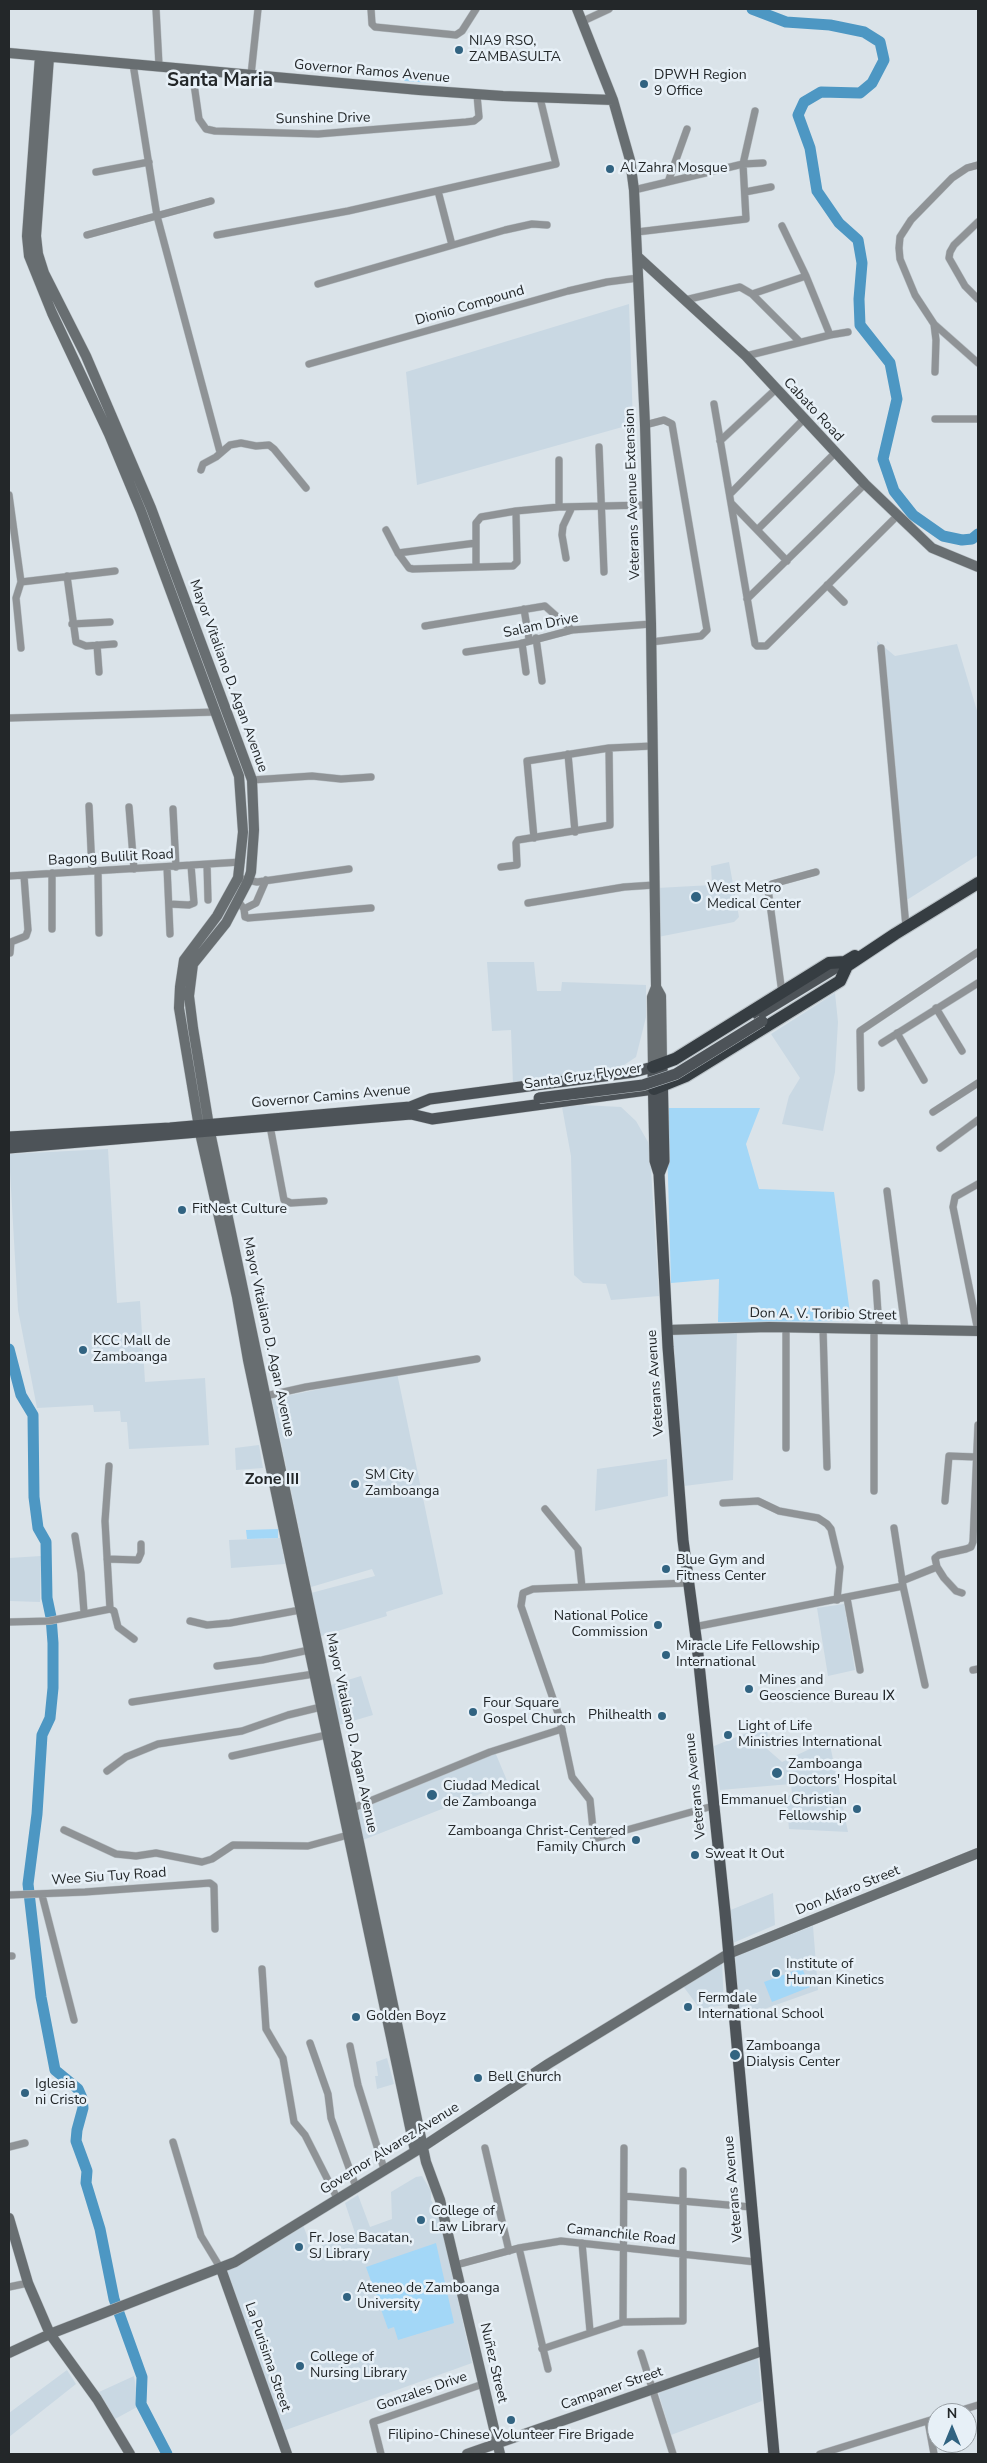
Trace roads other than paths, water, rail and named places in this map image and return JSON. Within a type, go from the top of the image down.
[{"type":"highway","points":[[658,1066],[684,1054],[829,964],[846,964],[978,883]]},
{"type":"highway","points":[[658,1088],[694,1071],[840,980],[846,964]]},
{"type":"highway","points":[[740,1018],[751,1036]]},
{"type":"highway","points":[[712,1036],[723,1053]]},
{"type":"highway","points":[[684,1054],[694,1071]]},
{"type":"main road","name":"Veterans Avenue Extension","points":[[577,9],[613,100],[630,160],[634,190],[645,425],[651,642],[656,987],[661,996],[658,1066]]},
{"type":"main road","name":"Governor Ramos Avenue","points":[[9,53],[477,95],[613,100]]},
{"type":"main road","name":"Mayor Vitaliano D. Agan Avenue","points":[[45,56],[32,236],[44,274],[70,337],[86,356],[146,509],[221,710],[252,780],[248,845],[239,870],[217,916],[190,950],[182,971],[179,1008],[237,1297],[261,1397],[300,1610],[321,1707],[332,1734],[353,1808],[352,1838]]},
{"type":"main road","name":"Cabato Road","points":[[638,257],[746,356],[803,420],[897,516],[937,551],[978,567]]},
{"type":"main road","name":"Mayor Vitaliano D. Agan Avenue","points":[[204,1128],[192,1024],[190,986],[193,964],[241,905],[250,876],[239,776],[221,710]]},
{"type":"main road","points":[[241,793],[252,792]]},
{"type":"main road","points":[[239,870],[250,876]]},
{"type":"main road","name":"Santa Cruz Flyover","points":[[410,1111],[539,1095],[643,1085],[676,1074],[846,964]]},
{"type":"main road","name":"Governor Camins Avenue","points":[[9,1137],[270,1126],[410,1111],[430,1099],[624,1074],[658,1066]]},
{"type":"main road","name":"Veterans Avenue","points":[[658,1066],[655,1161],[659,1174],[667,1330],[687,1583],[694,1627],[728,1954],[774,2454]]},
{"type":"main road","points":[[624,1074],[626,1094]]},
{"type":"main road","points":[[589,1078],[592,1098]]},
{"type":"main road","points":[[554,1083],[557,1103]]},
{"type":"main road","name":"Governor Camins Avenue","points":[[9,1148],[204,1128],[410,1111],[432,1119],[626,1094],[658,1088]]},
{"type":"main road","name":"Don A. V. Toribio Street","points":[[667,1330],[786,1327],[978,1331]]},
{"type":"main road","name":"Mayor Vitaliano D. Agan Avenue","points":[[261,1397],[306,1579],[332,1734],[352,1838],[420,2149],[426,2162]]},
{"type":"main road","points":[[295,1581],[306,1579]]},
{"type":"main road","name":"Don Alfaro Street","points":[[728,1954],[978,1853]]},
{"type":"main road","name":"Governor Alvarez Avenue","points":[[9,2353],[116,2307],[221,2269],[420,2149],[548,2064],[728,1954]]},
{"type":"main road","name":"Nuñez Street","points":[[426,2162],[440,2200],[499,2449]]},
{"type":"main road","points":[[9,2218],[28,2283],[50,2334],[97,2399],[130,2454]]},
{"type":"main road","name":"La Purisima Street","points":[[221,2269],[287,2454]]},
{"type":"main road","name":"Campaner Street","points":[[468,2454],[499,2449],[653,2389],[765,2350]]},
{"type":"street","points":[[156,9],[159,65]]},
{"type":"street","points":[[251,75],[258,9]]},
{"type":"street","points":[[371,9],[372,24],[375,27],[456,35],[462,30],[476,9]]},
{"type":"street","points":[[581,22],[609,9]]},
{"type":"street","points":[[133,64],[157,216],[220,452]]},
{"type":"street","name":"Sunshine Drive","points":[[192,70],[199,119],[206,129],[215,131],[318,134],[474,121],[479,117],[477,95]]},
{"type":"street","points":[[217,235],[348,211],[556,164],[540,98]]},
{"type":"street","points":[[637,232],[746,218],[743,164],[755,111]]},
{"type":"street","points":[[668,182],[687,130]]},
{"type":"street","points":[[96,172],[149,162]]},
{"type":"street","points":[[634,190],[743,164],[763,163]]},
{"type":"street","points":[[978,165],[967,168],[952,178],[911,220],[900,237],[900,259],[915,295],[934,324],[978,362]]},
{"type":"street","points":[[744,192],[770,187]]},
{"type":"street","points":[[438,190],[452,245]]},
{"type":"street","points":[[87,235],[211,201]]},
{"type":"street","points":[[978,222],[954,245],[949,258],[965,286],[978,299]]},
{"type":"street","points":[[318,284],[519,226],[547,225]]},
{"type":"street","points":[[782,226],[806,276],[830,335]]},
{"type":"street","points":[[752,294],[806,276]]},
{"type":"street","name":"Dionio Compound","points":[[309,364],[568,291],[607,282],[638,278]]},
{"type":"street","points":[[685,300],[736,287],[744,288],[800,342]]},
{"type":"street","points":[[934,324],[936,340],[934,372]]},
{"type":"street","points":[[746,356],[848,332]]},
{"type":"street","points":[[720,441],[775,390]]},
{"type":"street","points":[[714,404],[755,644],[764,647],[897,516]]},
{"type":"street","points":[[935,419],[978,419]]},
{"type":"street","points":[[645,425],[664,420],[672,424],[707,630],[701,636],[651,642]]},
{"type":"street","points":[[730,494],[803,420]]},
{"type":"street","points":[[201,470],[203,464],[235,444],[271,446],[306,488]]},
{"type":"street","points":[[599,447],[604,572]]},
{"type":"street","points":[[758,529],[835,452]]},
{"type":"street","points":[[559,460],[560,508]]},
{"type":"street","points":[[747,599],[865,484]]},
{"type":"street","points":[[9,495],[21,582],[12,598],[21,648]]},
{"type":"street","points":[[732,504],[787,561]]},
{"type":"street","points":[[476,566],[478,519],[516,511],[646,505]]},
{"type":"street","points":[[566,558],[562,544],[563,526],[572,507]]},
{"type":"street","points":[[386,530],[398,553],[409,568],[516,565],[516,511]]},
{"type":"street","points":[[398,553],[476,543]]},
{"type":"street","points":[[21,582],[115,571]]},
{"type":"street","points":[[67,576],[72,624],[76,642],[86,646],[114,644]]},
{"type":"street","points":[[827,585],[844,602]]},
{"type":"street","points":[[425,626],[524,609],[548,607],[572,630]]},
{"type":"street","points":[[524,609],[529,640],[542,681]]},
{"type":"street","points":[[72,624],[110,622]]},
{"type":"street","name":"Salam Drive","points":[[466,652],[572,630],[650,624]]},
{"type":"street","points":[[526,672],[529,640]]},
{"type":"street","points":[[97,645],[99,672]]},
{"type":"street","points":[[881,648],[900,931]]},
{"type":"street","points":[[9,718],[221,710]]},
{"type":"street","points":[[534,838],[527,762],[609,748],[652,746]]},
{"type":"street","points":[[501,867],[517,864],[517,841],[609,827],[611,823],[609,748]]},
{"type":"street","points":[[568,754],[575,832]]},
{"type":"street","points":[[252,780],[312,776],[340,779],[372,777]]},
{"type":"street","points":[[89,806],[99,933]]},
{"type":"street","points":[[129,807],[134,869]]},
{"type":"street","points":[[173,809],[176,866]]},
{"type":"street","name":"Bagong Bulilit Road","points":[[9,876],[215,864],[239,870]]},
{"type":"street","points":[[207,865],[208,900]]},
{"type":"street","points":[[169,904],[189,905],[194,903],[191,866]]},
{"type":"street","points":[[168,867],[170,934]]},
{"type":"street","points":[[250,876],[266,880],[349,869]]},
{"type":"street","points":[[782,993],[768,902],[768,889],[772,884],[816,872]]},
{"type":"street","points":[[52,873],[52,929]]},
{"type":"street","points":[[10,953],[11,942],[26,936],[28,930],[24,876]]},
{"type":"street","points":[[266,880],[256,903],[241,905],[245,917],[254,918],[371,908]]},
{"type":"street","points":[[528,903],[607,890],[654,885]]},
{"type":"street","points":[[861,1088],[860,1031],[978,952]]},
{"type":"street","points":[[882,1043],[978,983]]},
{"type":"street","points":[[936,1008],[962,1051]]},
{"type":"street","points":[[897,1034],[924,1080]]},
{"type":"street","points":[[933,1112],[978,1083]]},
{"type":"street","points":[[940,1148],[978,1120]]},
{"type":"street","points":[[270,1126],[284,1200],[291,1203],[324,1201]]},
{"type":"street","points":[[978,1184],[955,1197],[952,1207],[978,1331]]},
{"type":"street","points":[[887,1191],[904,1329]]},
{"type":"street","points":[[874,1491],[876,1283]]},
{"type":"street","points":[[786,1327],[786,1448]]},
{"type":"street","points":[[823,1328],[827,1467]]},
{"type":"street","points":[[261,1397],[477,1359]]},
{"type":"street","points":[[962,1593],[951,1587],[937,1567],[936,1556],[971,1546],[978,1425]]},
{"type":"street","points":[[945,1501],[949,1456],[976,1457]]},
{"type":"street","points":[[109,1466],[106,1496],[110,1609],[114,1612],[118,1627],[134,1639]]},
{"type":"street","points":[[723,1503],[755,1501],[779,1511],[818,1518],[826,1524],[830,1529],[840,1567],[838,1600]]},
{"type":"street","points":[[545,1509],[578,1549],[582,1587]]},
{"type":"street","points":[[894,1528],[903,1584],[925,1685]]},
{"type":"street","points":[[75,1536],[81,1573],[84,1612]]},
{"type":"street","points":[[107,1559],[138,1560],[141,1553],[141,1544]]},
{"type":"street","points":[[694,1627],[847,1598],[903,1584],[937,1567]]},
{"type":"street","points":[[687,1583],[533,1589],[523,1593],[521,1599],[524,1617],[562,1729],[572,1777],[590,1800],[594,1839],[713,1806]]},
{"type":"street","points":[[847,1598],[860,1670]]},
{"type":"street","points":[[9,1622],[51,1620],[84,1612],[110,1609]]},
{"type":"street","points":[[190,1621],[207,1625],[230,1623],[300,1610]]},
{"type":"street","points":[[216,1666],[262,1660],[309,1650]]},
{"type":"street","points":[[132,1702],[314,1674]]},
{"type":"street","points":[[107,1771],[126,1757],[150,1746],[185,1738],[242,1731],[288,1715],[321,1707]]},
{"type":"street","points":[[353,1808],[501,1749],[562,1729]]},
{"type":"street","points":[[232,1756],[332,1734]]},
{"type":"street","points":[[64,1830],[116,1854],[136,1856],[156,1853],[202,1862],[212,1859],[233,1845],[308,1846],[352,1838]]},
{"type":"street","name":"Wee Siu Tuy Road","points":[[9,1895],[42,1895],[210,1882],[214,1886],[215,1929]]},
{"type":"street","points":[[42,1895],[74,2020]]},
{"type":"street","points":[[262,1969],[266,2029],[283,2058],[294,2122],[305,2135],[337,2198]]},
{"type":"street","points":[[310,2043],[328,2094],[331,2118],[356,2187]]},
{"type":"street","points":[[350,2046],[358,2085],[384,2169]]},
{"type":"street","points":[[173,2142],[201,2236],[221,2269]]},
{"type":"street","points":[[9,2147],[25,2143]]},
{"type":"street","points":[[485,2148],[509,2250]]},
{"type":"street","points":[[623,2322],[624,2148]]},
{"type":"street","points":[[542,2348],[590,2331],[623,2322],[683,2321],[683,2171]]},
{"type":"street","points":[[624,2196],[751,2207]]},
{"type":"street","name":"Camanchile Road","points":[[456,2265],[550,2241],[756,2262]]},
{"type":"street","points":[[582,2243],[590,2331]]},
{"type":"street","points":[[519,2248],[548,2369]]},
{"type":"street","points":[[9,2287],[28,2283]]},
{"type":"street","points":[[640,2353],[673,2454]]},
{"type":"street","name":"Gonzales Drive","points":[[381,2454],[373,2422],[483,2384]]},
{"type":"street","points":[[820,2454],[927,2421]]},
{"type":"waterway","points":[[752,9],[786,22],[830,25],[864,32],[880,42],[884,60],[872,83],[860,93],[821,92],[804,102],[798,115],[810,148],[817,191],[839,223],[858,240],[862,263],[859,299],[860,325],[890,363],[897,399],[883,459],[894,491],[913,515],[943,536],[962,540],[972,539],[978,534]]},
{"type":"waterway","points":[[9,1349],[21,1395],[33,1415],[34,1497],[38,1528],[46,1542],[47,1598],[53,1643],[53,1688],[50,1718],[42,1735],[37,1814],[28,1884],[41,1997],[55,2070],[78,2089],[82,2098],[83,2108],[76,2141],[87,2171],[86,2183],[100,2229],[114,2299],[142,2377],[141,2404],[167,2454]]},
{"type":"place","name":"NIA9 RSO, ZAMBASULTA","points":[[459,50]]},
{"type":"place","name":"DPWH Region 9 Office","points":[[644,84]]},
{"type":"place","name":"Al Zahra Mosque","points":[[610,169]]},
{"type":"place","name":"West Metro Medical Center","points":[[696,897]]},
{"type":"place","name":"FitNest Culture","points":[[182,1210]]},
{"type":"place","name":"KCC Mall de Zamboanga","points":[[83,1350]]},
{"type":"place","name":"SM City Zamboanga","points":[[355,1484]]},
{"type":"place","name":"Blue Gym and Fitness Center","points":[[666,1569]]},
{"type":"place","name":"National Police Commission","points":[[658,1625]]},
{"type":"place","name":"Miracle Life Fellowship International","points":[[666,1655]]},
{"type":"place","name":"Mines and Geoscience Bureau Ⅸ","points":[[749,1689]]},
{"type":"place","name":"Four Square Gospel Church","points":[[473,1712]]},
{"type":"place","name":"Philhealth","points":[[662,1716]]},
{"type":"place","name":"Light of Life Ministries International","points":[[728,1735]]},
{"type":"place","name":"Zamboanga Doctors' Hospital","points":[[777,1773]]},
{"type":"place","name":"Ciudad Medical de Zamboanga","points":[[432,1795]]},
{"type":"place","name":"Emmanuel Christian Fellowship","points":[[857,1809]]},
{"type":"place","name":"Zamboanga Christ-Centered Family Church","points":[[636,1840]]},
{"type":"place","name":"Sweat It Out","points":[[695,1855]]},
{"type":"place","name":"Institute of Human Kinetics","points":[[776,1973]]},
{"type":"place","name":"Fermdale International School","points":[[688,2007]]},
{"type":"place","name":"Golden Boyz","points":[[356,2017]]},
{"type":"place","name":"Zamboanga Dialysis Center","points":[[735,2055]]},
{"type":"place","name":"Bell Church","points":[[478,2078]]},
{"type":"place","name":"Iglesia ni Cristo","points":[[25,2093]]},
{"type":"place","name":"College of Law Library","points":[[421,2220]]},
{"type":"place","name":"Fr. Jose Bacatan, SJ Library","points":[[299,2247]]},
{"type":"place","name":"Ateneo de Zamboanga University","points":[[347,2297]]},
{"type":"place","name":"College of Nursing Library","points":[[300,2366]]},
{"type":"place","name":"Filipino-Chinese Volunteer Fire Brigade","points":[[511,2420]]},
{"type":"district","name":"Santa Maria","points":[[220,81]]},
{"type":"district","name":"Zone III","points":[[272,1480]]}]
